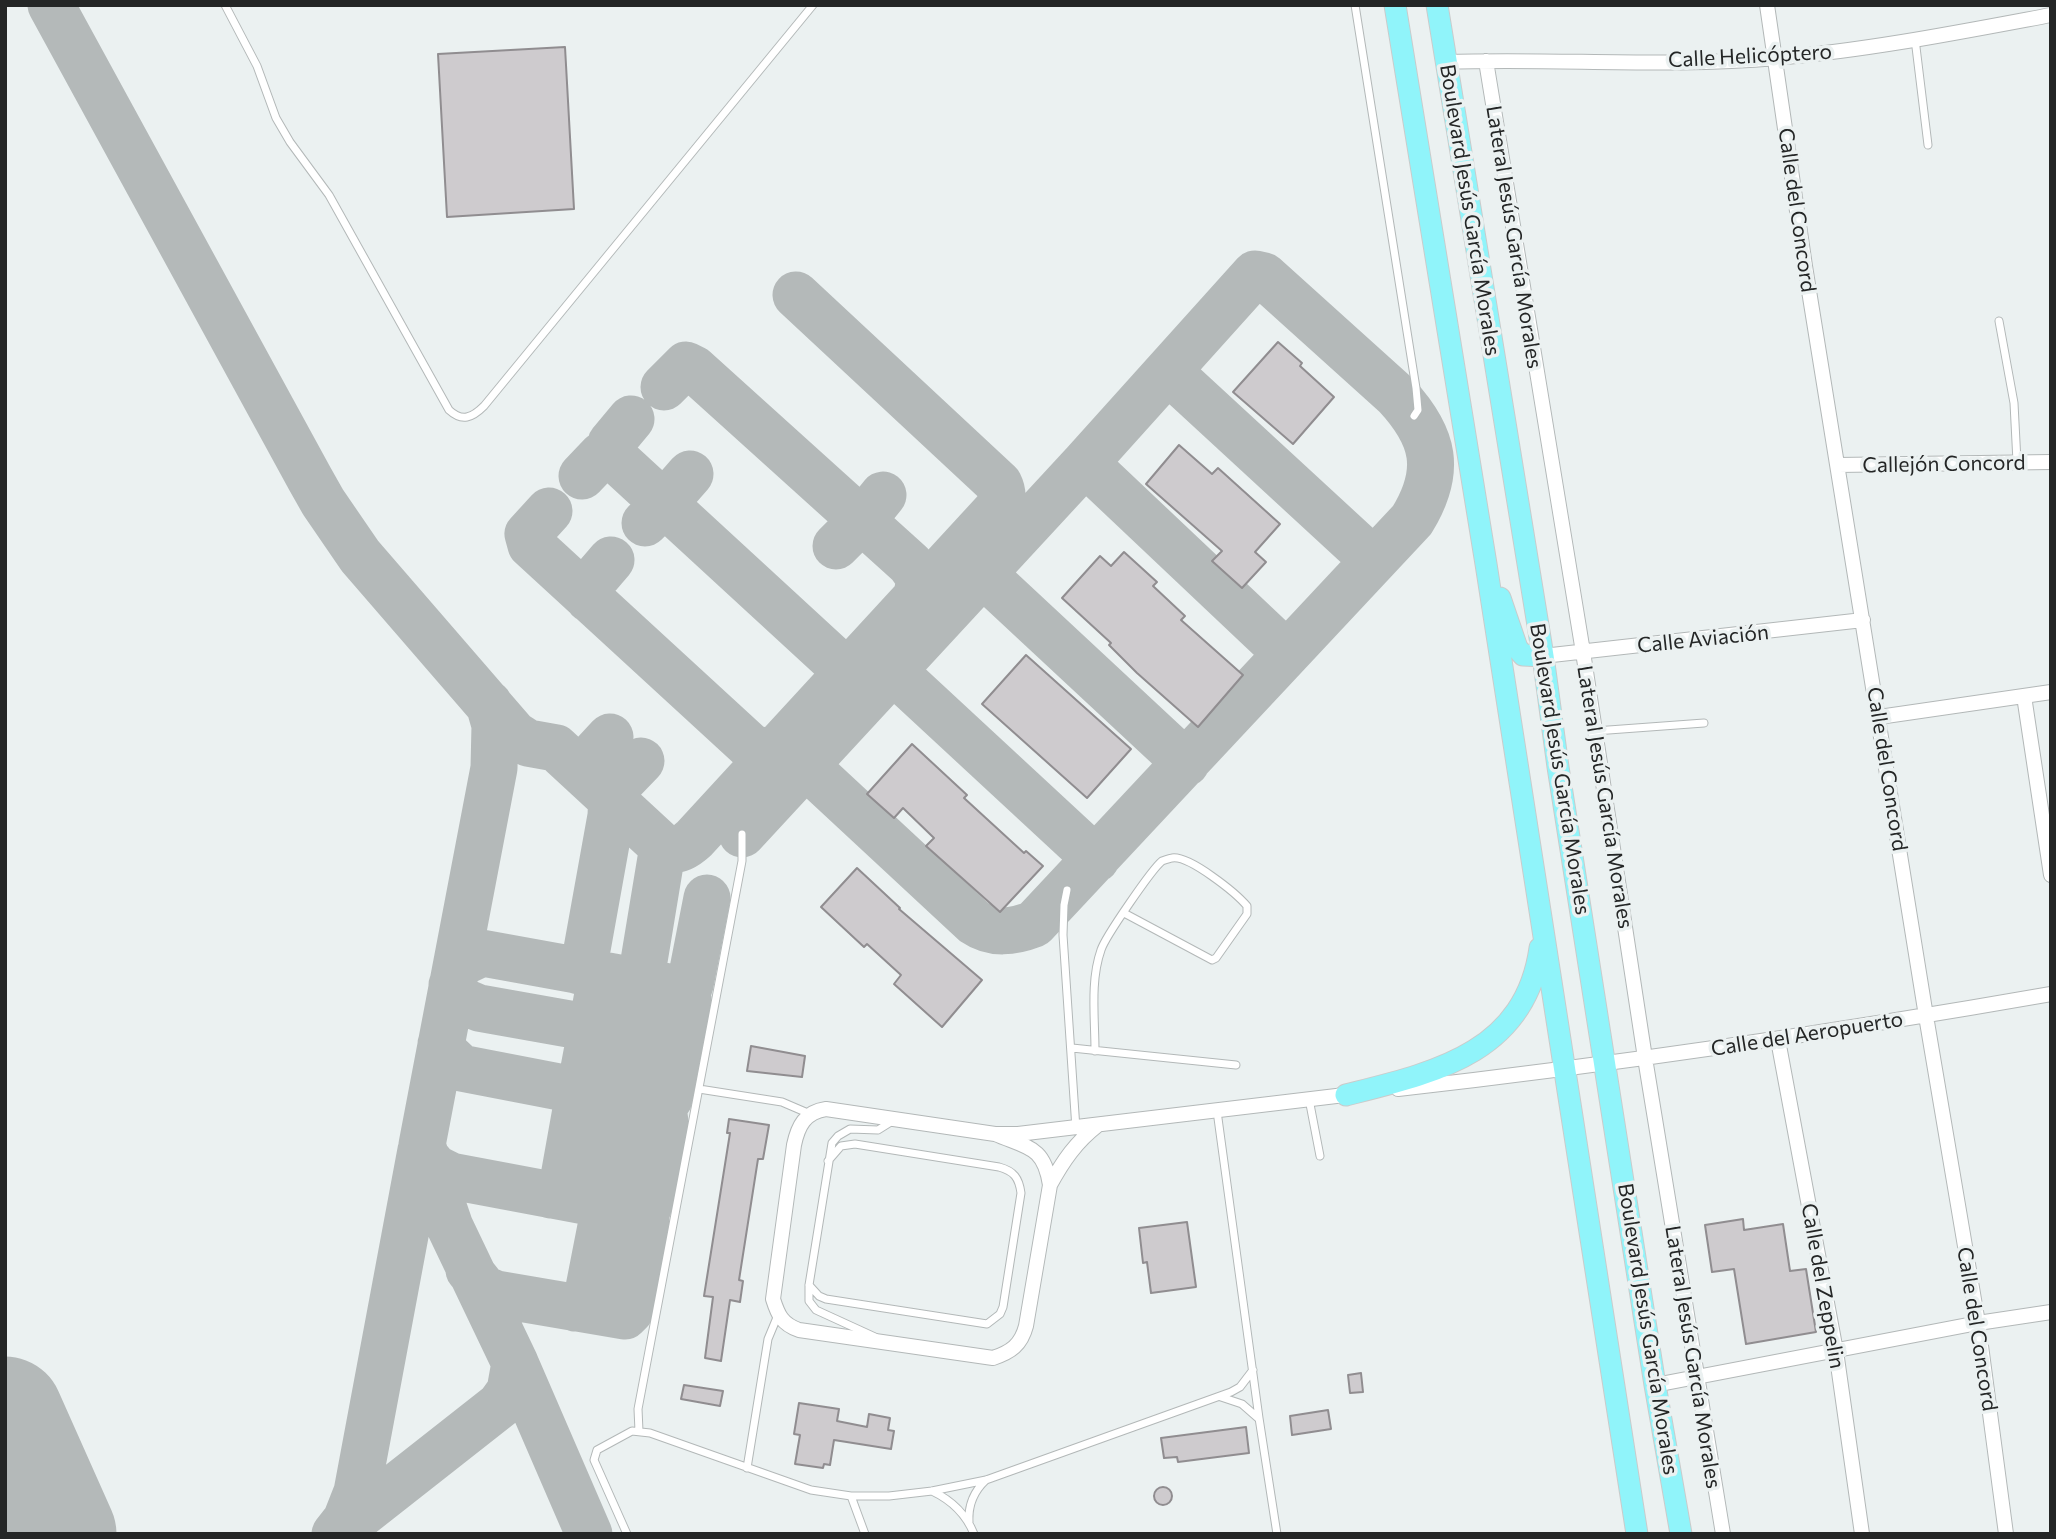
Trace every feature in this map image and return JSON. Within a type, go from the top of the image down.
[{"type":"main road","name":"Boulevard Jesús García Morales","points":[[1395,5],[1486,564],[1637,1534]]},
{"type":"main road","name":"Boulevard Jesús García Morales","points":[[1437,5],[1543,656],[1655,1385],[1681,1534]]},
{"type":"main road","points":[[1486,564],[1502,601],[1517,649],[1523,655],[1543,656]]},
{"type":"main road","points":[[1346,1095],[1419,1077],[1459,1059],[1491,1038],[1513,1016],[1534,976],[1541,942],[1540,911]]},
{"type":"street","name":"Calle del Concord","points":[[1767,5],[1805,266],[1978,1323],[2006,1534]]},
{"type":"street","name":"Calle Helicóptero","points":[[1446,62],[1695,62],[1775,58],[1915,39],[2051,15]]},
{"type":"street","name":"Lateral Jesús García Morales","points":[[1486,61],[1723,1534]]},
{"type":"street","name":"Callejón Concord","points":[[1838,465],[2051,462]]},
{"type":"street","name":"Calle Aviación","points":[[1543,656],[1863,620]]},
{"type":"street","points":[[1879,717],[2051,692]]},
{"type":"street","points":[[2024,696],[2051,875]]},
{"type":"street","name":"Calle del Aeropuerto","points":[[1077,1134],[1099,1125],[1563,1070],[1778,1040],[2051,994]]},
{"type":"street","name":"Calle del Zeppelin","points":[[1778,1040],[1836,1350],[1862,1534]]},
{"type":"street","points":[[826,1109],[995,1134],[1077,1134],[1050,1185],[1026,1326],[1019,1344],[1006,1354],[993,1358],[799,1330],[778,1315],[773,1299],[793,1145],[801,1123],[810,1114],[826,1109]]},
{"type":"street","points":[[995,1134],[1038,1153],[1047,1167],[1050,1185]]},
{"type":"street","points":[[1655,1385],[1978,1323],[2051,1312]]},
{"type":"lane","points":[[225,5],[257,65],[276,118],[289,142],[329,195],[449,410],[457,417],[465,418],[484,406],[813,5]]},
{"type":"lane","points":[[1355,5],[1416,388],[1418,410],[1414,416]]},
{"type":"lane","points":[[1915,39],[1928,145]]},
{"type":"lane","points":[[1999,321],[2014,403],[2017,463]]},
{"type":"lane","points":[[1595,731],[1704,723]]},
{"type":"lane","points":[[639,1431],[638,1409],[742,861],[742,834]]},
{"type":"lane","points":[[1095,1051],[1098,964],[1102,948],[1124,913],[1162,861],[1175,857],[1204,871],[1247,906],[1247,915],[1212,960],[1124,913]]},
{"type":"lane","points":[[1067,890],[1063,905],[1063,935],[1077,1134]]},
{"type":"lane","points":[[1072,1048],[1236,1065]]},
{"type":"lane","points":[[699,1089],[782,1102],[810,1114]]},
{"type":"lane","points":[[1309,1099],[1320,1156]]},
{"type":"lane","points":[[1217,1111],[1277,1534]]},
{"type":"lane","points":[[887,1343],[816,1310],[809,1298],[809,1285],[832,1143],[843,1132],[860,1128],[878,1130],[894,1119]]},
{"type":"lane","points":[[809,1285],[825,1300],[987,1324],[1000,1314],[1003,1307],[1021,1193],[1013,1172],[999,1167],[855,1144],[841,1146],[828,1161]]},
{"type":"lane","points":[[747,1468],[768,1339],[778,1315]]},
{"type":"lane","points":[[627,1534],[596,1465],[594,1454],[632,1431],[639,1431],[811,1490],[850,1496],[888,1496],[932,1491],[986,1480],[1220,1397],[1240,1387],[1253,1370]]},
{"type":"lane","points":[[1220,1397],[1242,1404],[1259,1419]]},
{"type":"lane","points":[[969,1522],[971,1500],[986,1480]]},
{"type":"lane","points":[[932,1491],[950,1501],[969,1522],[974,1534]]},
{"type":"lane","points":[[850,1496],[865,1534]]},
{"type":"building","points":[[565,47],[574,209],[447,217],[438,54]]},
{"type":"building","points":[[1278,342],[1334,397],[1293,444],[1233,392]]},
{"type":"building","points":[[1179,445],[1212,474],[1218,468],[1280,524],[1255,552],[1266,562],[1242,588],[1212,561],[1222,551],[1146,484]]},
{"type":"building","points":[[1124,552],[1157,582],[1153,586],[1185,616],[1181,620],[1243,675],[1198,727],[1137,673],[1109,645],[1111,643],[1062,598],[1100,556],[1111,566]]},
{"type":"building","points":[[1026,655],[1131,749],[1087,798],[982,704]]},
{"type":"building","points":[[912,744],[967,795],[964,798],[1024,853],[1026,851],[1043,866],[1000,912],[926,846],[934,838],[903,808],[894,818],[867,794]]},
{"type":"building","points":[[857,868],[899,909],[982,980],[942,1027],[894,984],[901,975],[867,944],[864,947],[821,907]]},
{"type":"building","points":[[751,1046],[805,1056],[802,1077],[747,1071]]},
{"type":"building","points":[[729,1119],[769,1125],[763,1159],[758,1159],[739,1280],[743,1281],[740,1302],[730,1300],[721,1361],[705,1358],[713,1297],[704,1296],[730,1133],[727,1133]]},
{"type":"building","points":[[1743,1219],[1744,1230],[1783,1224],[1790,1271],[1806,1269],[1816,1332],[1746,1344],[1734,1269],[1712,1272],[1705,1225]]},
{"type":"building","points":[[1187,1222],[1196,1287],[1151,1293],[1147,1262],[1143,1263],[1139,1228]]},
{"type":"building","points":[[1361,1373],[1363,1392],[1350,1393],[1348,1375]]},
{"type":"building","points":[[684,1385],[723,1391],[720,1406],[681,1399]]},
{"type":"building","points":[[799,1403],[839,1409],[837,1421],[867,1427],[869,1414],[890,1418],[888,1430],[894,1431],[891,1449],[834,1440],[830,1465],[824,1464],[823,1468],[795,1464],[800,1435],[794,1434]]},
{"type":"building","points":[[1328,1410],[1331,1429],[1292,1435],[1290,1416]]},
{"type":"building","points":[[1246,1427],[1249,1453],[1178,1462],[1177,1457],[1164,1458],[1161,1438]]},
{"type":"building","points":[[1163,1487],[1169,1490],[1172,1496],[1169,1502],[1163,1505],[1157,1502],[1154,1496],[1157,1490]]},
{"type":"taxiway","points":[[51,5],[310,479],[360,556],[514,734],[528,743],[556,748],[661,845],[670,849],[683,847],[694,839],[995,512],[1001,498],[999,484],[796,295]]},
{"type":"taxiway","points":[[742,834],[1085,463],[1255,274],[1264,276],[1396,395],[1419,425],[1430,455],[1430,470],[1428,486],[1412,520],[1034,924],[1003,931],[988,929],[974,922],[805,765]]},
{"type":"taxiway","points":[[664,387],[686,365],[694,369],[910,564],[920,578],[917,595]]},
{"type":"taxiway","points":[[1169,372],[1373,560]]},
{"type":"taxiway","points":[[609,453],[611,443],[631,419]]},
{"type":"taxiway","points":[[582,476],[602,455],[609,453],[834,660],[845,664],[857,661]]},
{"type":"taxiway","points":[[1085,463],[1286,653]]},
{"type":"taxiway","points":[[645,523],[658,510],[668,507],[669,498],[690,474]]},
{"type":"taxiway","points":[[836,546],[854,528],[866,525],[866,516],[883,495]]},
{"type":"taxiway","points":[[549,511],[528,534],[531,545],[752,748],[767,752],[777,748]]},
{"type":"taxiway","points":[[589,599],[587,588],[611,560]]},
{"type":"taxiway","points":[[983,574],[1186,763]]},
{"type":"taxiway","points":[[892,670],[1096,859]]},
{"type":"taxiway","points":[[489,704],[495,725],[494,768],[422,1145],[450,1227],[515,1363],[589,1534]]},
{"type":"taxiway","points":[[575,765],[585,764],[610,737]]},
{"type":"taxiway","points":[[604,792],[612,791],[641,761]]},
{"type":"taxiway","points":[[579,971],[584,966],[611,816],[612,791]]},
{"type":"taxiway","points":[[633,980],[642,973],[663,846]]},
{"type":"taxiway","points":[[663,1107],[669,1099],[688,999],[686,990],[690,985],[707,898]]},
{"type":"taxiway","points":[[455,972],[463,962],[482,953],[686,990]]},
{"type":"taxiway","points":[[551,1195],[559,1193],[562,1188],[577,1104],[577,1095],[572,1090],[579,1087],[582,1079],[600,983],[595,974]]},
{"type":"taxiway","points":[[597,1203],[606,1197],[622,1114],[622,1105],[615,1098],[625,1093],[644,990],[638,981]]},
{"type":"taxiway","points":[[452,985],[458,999],[479,1008],[569,1024]]},
{"type":"taxiway","points":[[441,1044],[445,1053],[461,1068],[663,1107]]},
{"type":"taxiway","points":[[643,1212],[650,1201],[665,1122],[663,1107]]},
{"type":"taxiway","points":[[335,1534],[346,1520],[357,1492],[421,1150]]},
{"type":"taxiway","points":[[425,1156],[435,1168],[451,1176],[584,1201]]},
{"type":"taxiway","points":[[575,1308],[584,1306],[587,1298],[604,1211],[599,1204]]},
{"type":"taxiway","points":[[469,1270],[484,1289],[496,1294],[625,1316],[630,1311],[646,1220],[643,1212]]},
{"type":"taxiway","points":[[341,1530],[500,1405],[510,1391],[515,1363]]},
{"type":"runway","points":[[5,1415],[58,1534]]}]
